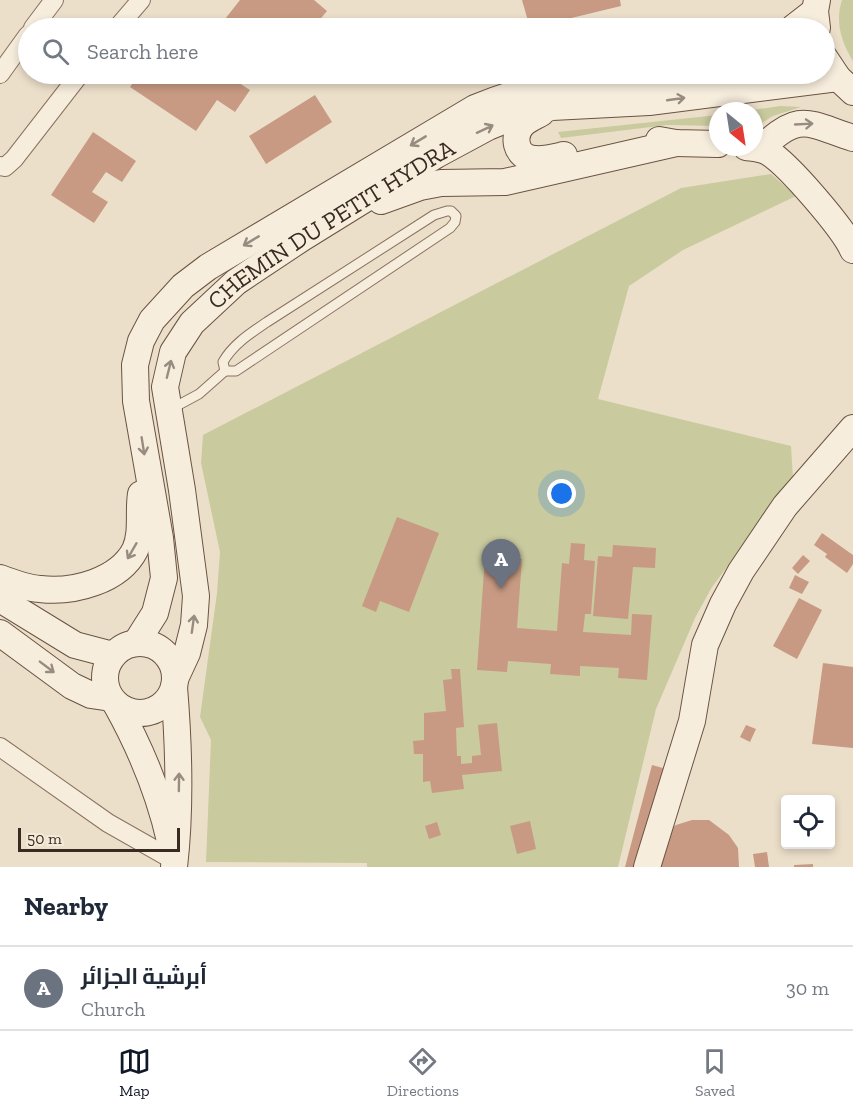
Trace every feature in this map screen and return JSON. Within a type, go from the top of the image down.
[{"type":"main road","name":"CHEMIN DU PETIT HYDRA","points":[[136,643],[155,613],[164,578],[160,538],[147,474],[136,389],[135,365],[141,341],[152,320],[167,303],[208,267],[438,129],[475,108],[504,96],[557,84]]},
{"type":"main road","name":"CHEMIN DU PETIT HYDRA","points":[[175,683],[187,653],[194,625],[196,596],[165,387],[173,352],[192,323],[236,282],[302,238],[462,140],[515,116],[552,108],[649,102],[775,84]]},
{"type":"main road","points":[[552,108],[525,122],[519,130],[516,141],[523,155],[539,159],[618,142],[652,139],[676,143],[709,144]]},
{"type":"main road","points":[[763,142],[781,130],[804,123],[819,125],[853,138]]},
{"type":"main road","points":[[302,238],[392,196],[420,187],[441,183],[505,182],[676,143]]},
{"type":"main road","points":[[763,150],[769,152],[791,172],[839,227],[853,250]]},
{"type":"main road","points":[[647,867],[692,722],[705,645],[723,604],[751,555],[785,506],[853,428]]},
{"type":"main road","points":[[0,578],[23,586],[60,590],[86,586],[122,566],[134,552],[139,538],[141,498],[147,474]]},
{"type":"main road","points":[[0,599],[75,645],[113,655]]},
{"type":"main road","points":[[0,633],[72,686],[91,695],[114,701],[126,710],[138,713],[161,706],[169,698],[175,683]]},
{"type":"main road","points":[[136,643],[151,644],[164,652],[173,664],[179,747],[179,803],[174,864],[161,807],[146,764],[106,688],[107,665],[113,655],[123,647],[136,643]]},
{"type":"street","points":[[40,18],[54,0]]},
{"type":"street","points":[[126,18],[141,0]]},
{"type":"street","points":[[0,74],[18,49]]},
{"type":"street","points":[[0,166],[5,167],[14,159],[73,84]]},
{"type":"street","points":[[0,747],[108,823],[174,864]]},
{"type":"lane","points":[[168,410],[199,394],[225,371],[237,371],[446,230],[456,219],[454,213],[442,211],[434,215],[275,316],[242,340],[230,352],[223,362],[225,371]]},
{"type":"green space","points":[[842,0],[853,0],[853,61],[840,31],[839,16]]},
{"type":"green space","points":[[780,106],[801,107],[773,116],[763,122],[763,108]]},
{"type":"green space","points":[[709,116],[709,126],[667,125],[561,138],[558,132]]},
{"type":"green space","points":[[771,174],[796,196],[683,250],[629,286],[598,399],[791,446],[793,479],[712,587],[695,618],[656,709],[618,867],[367,867],[367,863],[206,862],[211,740],[200,717],[217,593],[220,552],[201,463],[203,435],[681,188]]},
{"type":"building","points":[[240,0],[314,0],[327,11],[321,18],[226,18]]},
{"type":"building","points":[[522,0],[620,0],[621,6],[571,18],[527,18]]},
{"type":"building","points":[[132,84],[241,84],[250,90],[235,112],[217,100],[196,131],[130,87]]},
{"type":"building","points":[[315,95],[332,122],[266,164],[249,136]]},
{"type":"building","points":[[93,132],[136,161],[122,182],[106,172],[92,192],[108,202],[94,223],[51,195]]},
{"type":"building","points":[[397,517],[439,533],[409,612],[380,601],[376,612],[362,606]]},
{"type":"building","points":[[822,533],[853,555],[853,564],[847,573],[825,557],[827,554],[814,545]]},
{"type":"building","points":[[571,543],[585,544],[584,560],[595,561],[591,614],[585,614],[583,632],[631,635],[632,614],[652,615],[647,680],[618,678],[619,668],[580,666],[580,676],[550,674],[551,664],[508,661],[507,672],[477,670],[485,557],[522,559],[517,628],[557,631],[562,563],[569,564]]},
{"type":"building","points":[[613,545],[656,548],[655,568],[633,567],[628,619],[593,616],[598,556],[612,557]]},
{"type":"building","points":[[803,555],[810,561],[798,574],[792,568]]},
{"type":"building","points":[[795,575],[809,582],[802,594],[789,588]]},
{"type":"building","points":[[799,598],[822,610],[797,659],[773,646]]},
{"type":"building","points":[[823,663],[853,667],[853,748],[812,744]]},
{"type":"building","points":[[451,669],[460,669],[464,727],[456,728],[457,756],[461,756],[461,764],[472,763],[472,756],[481,755],[478,725],[497,723],[502,771],[462,775],[464,789],[432,793],[430,781],[423,782],[423,754],[414,754],[413,741],[424,740],[424,713],[446,711],[443,680],[452,679]]},
{"type":"building","points":[[746,725],[756,729],[750,742],[740,737]]},
{"type":"building","points":[[652,765],[674,771],[649,867],[625,867]]},
{"type":"building","points":[[692,820],[709,820],[729,835],[738,848],[739,867],[655,867],[663,833],[676,825]]},
{"type":"building","points":[[530,821],[536,849],[517,854],[510,826]]},
{"type":"building","points":[[437,822],[441,835],[429,839],[425,826]]},
{"type":"building","points":[[767,852],[769,867],[755,867],[753,854]]},
{"type":"building","points":[[813,864],[813,867],[794,867],[794,865]]},
{"type":"place","name":"أبرشية الجزائر","points":[[501,589]]}]
